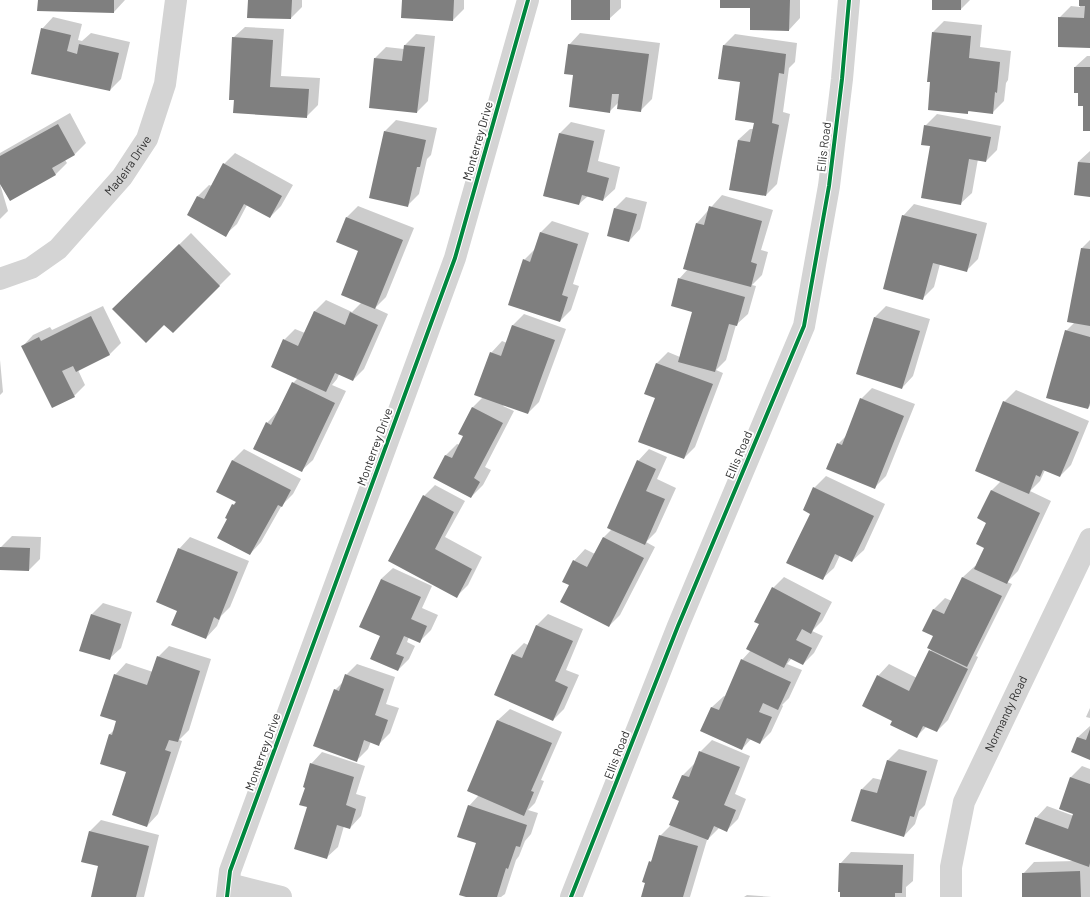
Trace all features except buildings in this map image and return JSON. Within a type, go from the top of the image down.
[{"type":"street","name":"Madeira Drive","points":[[0,279],[31,268],[58,250],[122,177],[147,139],[165,84],[176,0]]},
{"type":"street","name":"Monterrey Drive","points":[[228,890],[230,871],[455,258],[528,0]]},
{"type":"street","name":"Ellis Road","points":[[571,897],[678,626],[804,326],[829,186],[842,79],[849,0]]},
{"type":"street","name":"Normandy Road","points":[[951,897],[951,867],[964,802],[1090,540]]},
{"type":"street","points":[[228,890],[281,897]]},
{"type":"cycle path","points":[[227,897],[230,871],[455,258],[528,0]]},
{"type":"cycle path","points":[[571,897],[678,626],[804,326],[829,186],[842,79],[849,0]]}]
